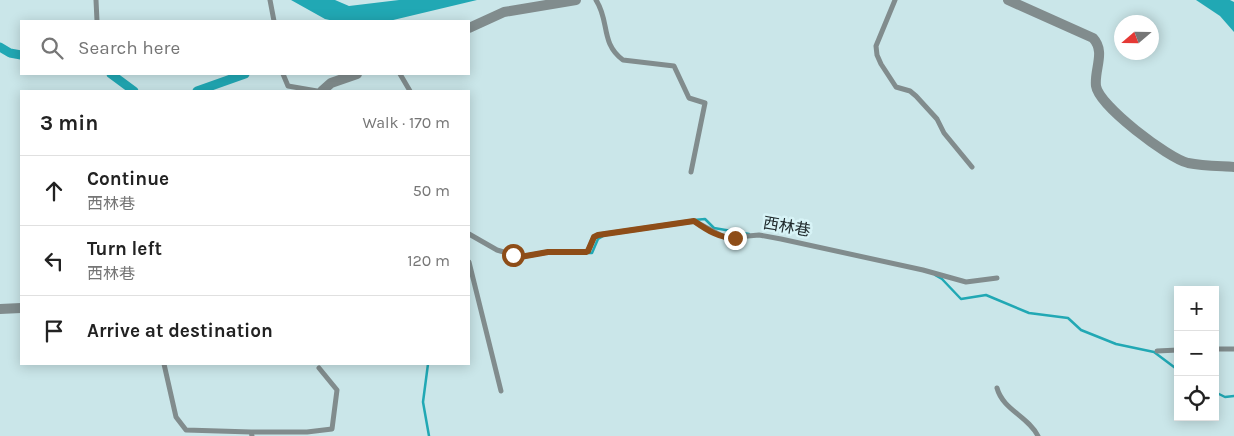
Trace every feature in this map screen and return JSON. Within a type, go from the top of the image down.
[{"type":"street","points":[[470,28],[504,12],[576,0]]},
{"type":"street","points":[[1008,0],[1093,38],[1098,44],[1100,52],[1096,79],[1098,92],[1109,106],[1155,146],[1188,163],[1234,167]]},
{"type":"street","points":[[323,90],[331,83],[354,75]]},
{"type":"street","points":[[0,309],[20,308]]},
{"type":"lane","points":[[96,0],[98,20]]},
{"type":"lane","points":[[270,0],[274,20]]},
{"type":"lane","points":[[596,0],[602,8],[608,43],[616,56],[623,60],[674,66],[689,98],[704,103],[691,172]]},
{"type":"lane","points":[[895,0],[876,46],[879,60],[896,87],[910,91],[937,119],[944,133],[972,168]]},
{"type":"lane","points":[[283,75],[288,86],[311,90]]},
{"type":"lane","points":[[401,75],[409,90]]},
{"type":"lane","name":"西林巷","points":[[470,235],[497,250],[520,257],[548,252],[586,252],[594,237],[598,235],[694,221],[726,238],[758,235],[781,239],[923,270],[966,282],[997,278]]},
{"type":"lane","points":[[470,266],[501,391]]},
{"type":"lane","points":[[1219,349],[1234,349]]},
{"type":"lane","points":[[1157,351],[1174,350]]},
{"type":"lane","points":[[164,365],[176,417],[186,430],[191,432],[251,434],[332,429],[337,390],[319,368]]},
{"type":"lane","points":[[997,388],[999,394],[1013,412],[1033,426],[1038,436]]},
{"type":"water","points":[[291,0],[335,0],[349,6],[399,0],[477,0],[393,20],[325,19]]},
{"type":"water","points":[[1196,0],[1230,0],[1234,2],[1234,32],[1220,16]]},
{"type":"waterway","points":[[0,47],[10,53],[20,55]]},
{"type":"waterway","points":[[112,75],[133,90]]},
{"type":"waterway","points":[[200,90],[242,75]]},
{"type":"waterway","points":[[694,220],[705,219],[714,228],[749,234]]},
{"type":"waterway","points":[[588,253],[592,253],[598,239],[605,235]]},
{"type":"waterway","points":[[935,275],[942,279],[961,299],[986,295],[1029,313],[1068,318],[1081,330],[1116,344],[1154,352],[1174,367]]},
{"type":"waterway","points":[[428,365],[423,402],[429,436]]},
{"type":"waterway","points":[[1219,394],[1225,397],[1234,396]]},
{"type":"route","points":[[513,255],[520,257],[548,252],[586,252],[594,237],[598,235],[694,221],[715,234],[726,238],[735,238]]}]
